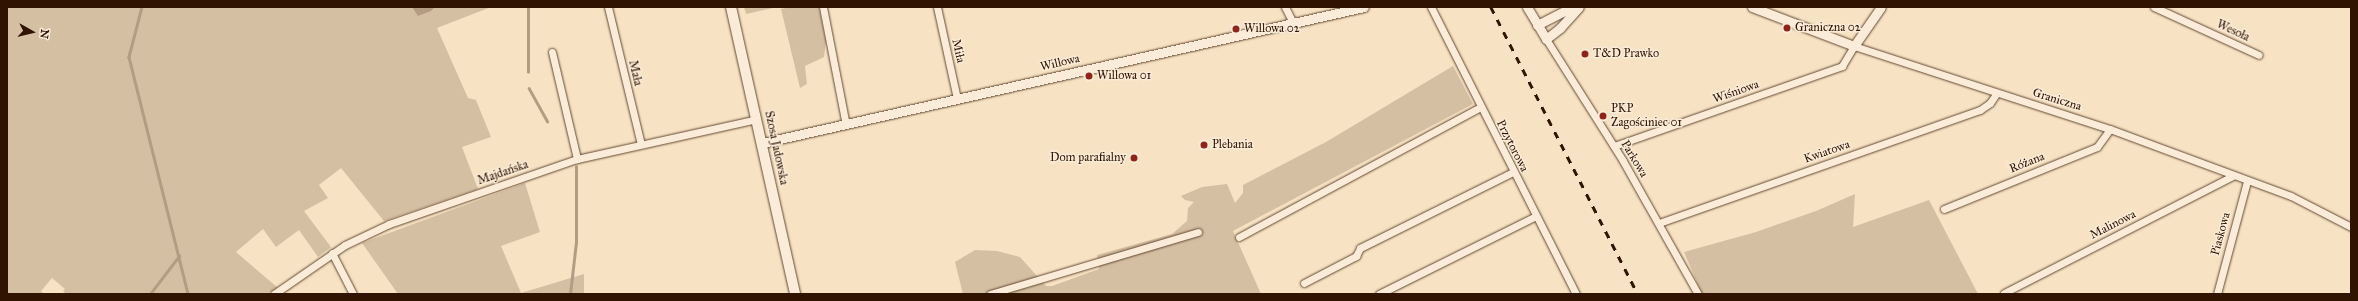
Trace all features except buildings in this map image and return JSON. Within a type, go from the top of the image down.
[{"type":"main road","name":"Szosa Jadowska","points":[[731,7],[795,294]]},
{"type":"street","name":"Mała","points":[[608,7],[641,144]]},
{"type":"street","points":[[823,7],[846,125]]},
{"type":"street","name":"Miła","points":[[937,7],[957,99]]},
{"type":"street","points":[[1285,7],[1293,23]]},
{"type":"street","name":"Willowa","points":[[762,143],[1364,7]]},
{"type":"street","name":"Przytorowa","points":[[1431,7],[1480,107],[1576,294]]},
{"type":"street","points":[[1527,7],[1546,38],[1560,28],[1579,7]]},
{"type":"street","points":[[1537,25],[1572,7]]},
{"type":"street","name":"Graniczna","points":[[1752,7],[1854,46],[1996,94],[2110,129],[2233,176],[2291,196],[2351,227]]},
{"type":"street","points":[[1854,46],[1881,7]]},
{"type":"street","name":"Wesoła","points":[[2154,7],[2259,55]]},
{"type":"street","name":"Parkowa","points":[[1546,38],[1614,146],[1698,294]]},
{"type":"street","name":"Wiśniowa","points":[[1614,146],[1842,66],[1854,46]]},
{"type":"street","points":[[552,52],[577,159]]},
{"type":"street","name":"Kwiatowa","points":[[1659,223],[1980,110],[1990,103],[1996,94]]},
{"type":"street","points":[[1239,238],[1480,107]]},
{"type":"street","name":"Majdańska","points":[[274,294],[332,253],[390,224],[577,159],[757,119]]},
{"type":"street","name":"Różana","points":[[1944,209],[2097,147],[2110,129]]},
{"type":"street","points":[[1304,283],[1356,256],[1360,248],[1513,172]]},
{"type":"street","name":"Malinowa","points":[[2004,294],[2233,176]]},
{"type":"street","name":"Piaskowa","points":[[2217,294],[2247,181]]},
{"type":"street","points":[[1379,294],[1536,216]]},
{"type":"street","points":[[990,294],[1198,232]]},
{"type":"street","points":[[332,253],[353,294]]},
{"type":"shaded area","points":[[7,7],[491,7],[437,28],[468,98],[476,100],[491,137],[462,147],[478,189],[384,221],[341,168],[319,185],[328,198],[304,211],[331,247],[318,257],[299,230],[276,247],[263,229],[236,252],[278,288],[266,294],[66,294],[63,291],[65,289],[52,278],[41,291],[44,294],[7,294]]},
{"type":"shaded area","points":[[412,7],[435,7],[431,11],[418,16]]},
{"type":"shaded area","points":[[744,7],[777,7],[746,14]]},
{"type":"shaded area","points":[[791,7],[819,7],[826,41],[824,57],[805,66],[807,84],[800,88],[781,9]]},
{"type":"shaded area","points":[[1453,66],[1473,104],[1233,231],[1261,294],[963,294],[955,262],[975,250],[997,251],[1020,257],[1046,286],[1052,286],[1099,269],[1097,255],[1172,234],[1187,221],[1188,208],[1194,202],[1185,200],[1181,196],[1202,187],[1227,184],[1235,203],[1243,193],[1243,185],[1326,142]]},
{"type":"shaded area","points":[[525,183],[540,232],[501,246],[521,293],[584,274],[584,294],[398,294],[362,243]]},
{"type":"shaded area","points":[[1855,194],[1853,227],[1929,200],[1978,294],[1702,294],[1684,252],[1756,232],[1816,211]]},
{"type":"waterway","points":[[142,7],[129,57],[188,294]]},
{"type":"waterway","points":[[528,7],[528,72]]},
{"type":"waterway","points":[[529,88],[547,121]]},
{"type":"waterway","points":[[570,294],[576,242],[576,167]]},
{"type":"waterway","points":[[150,294],[179,256]]},
{"type":"railway","points":[[1491,7],[1638,294]]},
{"type":"place","name":"Graniczna 02","points":[[1787,28]]},
{"type":"place","name":"Willowa 02","points":[[1236,29]]},
{"type":"place","name":"T&D Prawko","points":[[1585,54]]},
{"type":"place","name":"Willowa 01","points":[[1089,76]]},
{"type":"place","name":"PKP Zagościniec 01","points":[[1603,116]]},
{"type":"place","name":"Plebania","points":[[1204,145]]},
{"type":"place","name":"Dom parafialny","points":[[1134,158]]}]
